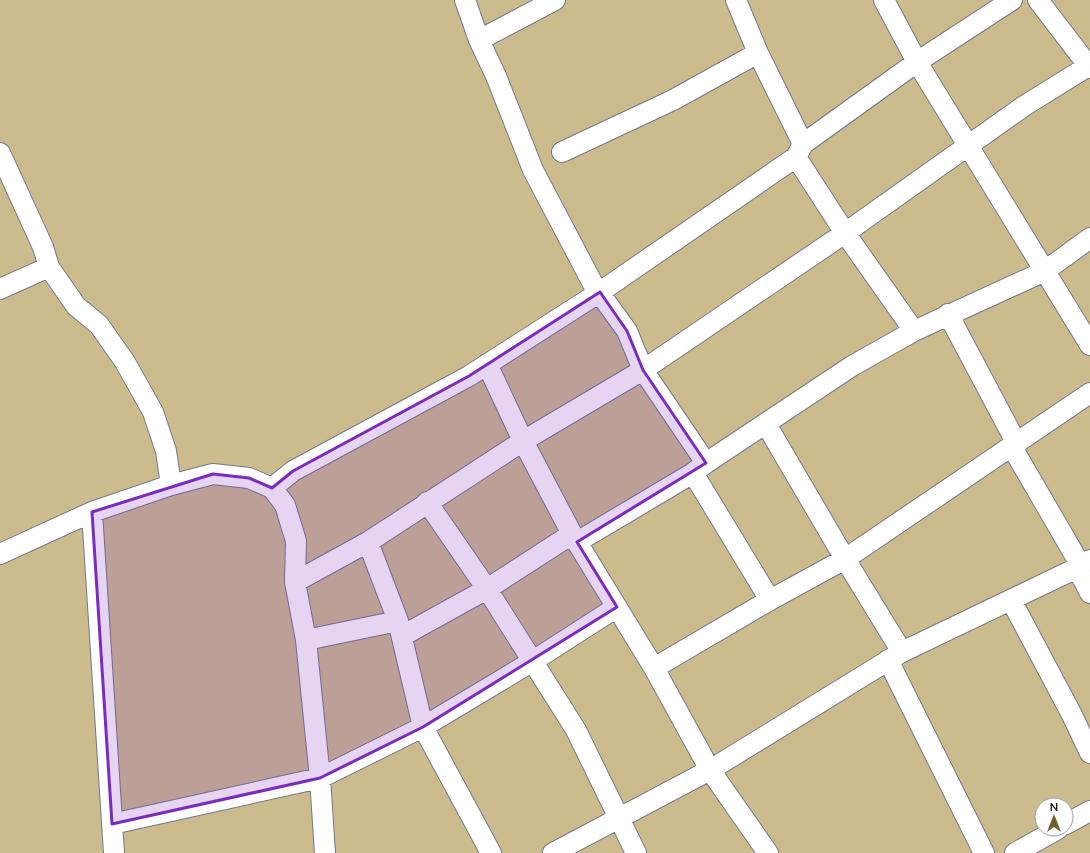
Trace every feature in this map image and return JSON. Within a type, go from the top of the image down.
[{"type":"street","points":[[465,0],[479,40],[496,76],[533,170],[593,284],[627,331],[643,370],[699,468],[770,600]]},
{"type":"street","points":[[479,40],[555,0]]},
{"type":"street","points":[[736,0],[799,151],[845,233],[914,331]]},
{"type":"street","points":[[884,0],[918,62],[1090,345]]},
{"type":"street","points":[[272,488],[293,471],[469,376],[600,292],[799,151],[918,62],[1012,0]]},
{"type":"street","points":[[295,582],[368,542],[427,502],[523,441],[643,370],[845,233],[1024,106],[1090,66],[1038,0]]},
{"type":"street","points":[[562,152],[673,100],[758,53]]},
{"type":"street","points":[[0,153],[43,247],[49,267],[76,306],[99,325],[126,362],[153,412],[166,451],[171,485]]},
{"type":"street","points":[[306,640],[400,629],[487,589],[699,468],[852,366],[914,331],[948,314],[1045,271],[1090,238]]},
{"type":"street","points":[[0,289],[49,267]]},
{"type":"street","points":[[948,314],[1014,446],[1083,565],[1090,593]]},
{"type":"street","points":[[487,364],[523,441],[574,538],[654,668],[710,770],[767,853]]},
{"type":"street","points":[[654,668],[770,600],[845,559],[1014,446],[1090,393]]},
{"type":"street","points":[[766,424],[845,559],[895,656],[984,853]]},
{"type":"street","points":[[0,554],[92,512],[171,485],[213,474],[249,478],[272,488],[285,505],[296,541],[295,582],[306,640],[320,778],[324,853]]},
{"type":"street","points":[[427,502],[487,589],[576,730],[636,853]]},
{"type":"street","points":[[92,512],[114,853]]},
{"type":"street","points":[[368,542],[400,629],[423,727],[491,853]]},
{"type":"street","points":[[553,853],[710,770],[895,656],[1083,565]]},
{"type":"street","points":[[1011,600],[1090,752]]},
{"type":"street","points":[[112,824],[320,778],[423,727],[533,661],[617,607]]},
{"type":"street","points":[[1074,820],[1090,811]]},
{"type":"street","points":[[1015,853],[1044,837]]},
{"type":"highlighted area","points":[[600,292],[627,331],[643,370],[706,463],[577,542],[617,607],[423,727],[320,778],[112,824],[92,512],[213,474],[249,478],[272,488],[293,471],[469,376]]},
{"type":"shaded area","points":[[0,0],[1090,0],[1090,853],[0,853]]}]
